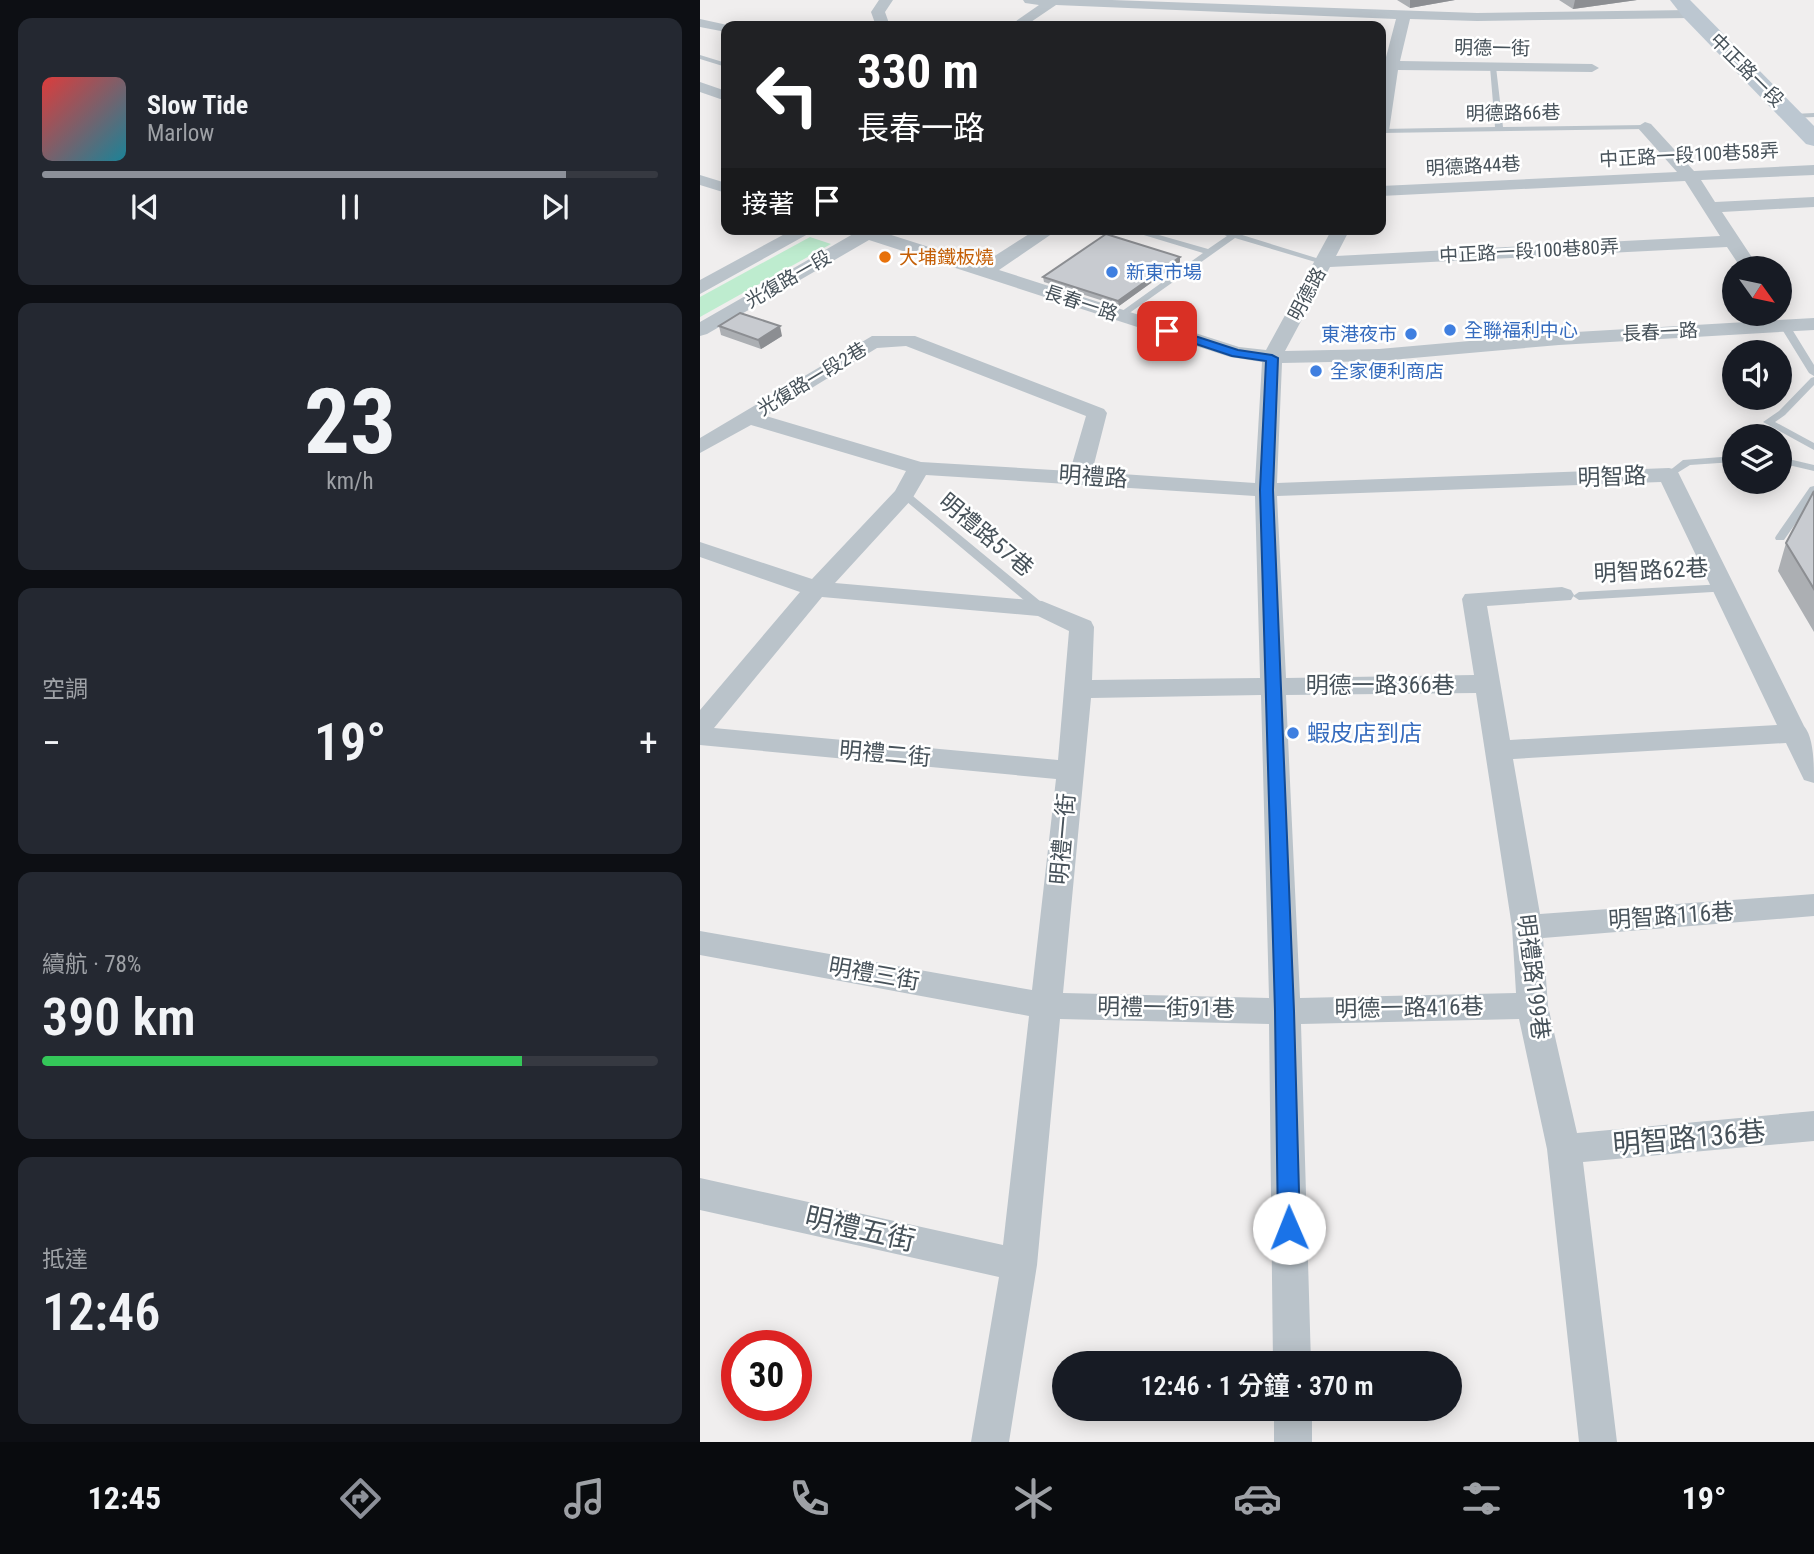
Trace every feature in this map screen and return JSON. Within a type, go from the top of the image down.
[{"type":"main road","name":"中正路一段","points":[[1686,7],[1804,115],[1814,139]]},
{"type":"street","points":[[881,21],[878,12],[886,0]]},
{"type":"street","points":[[1030,0],[1220,4],[1315,19],[1404,15],[1537,17],[1686,7]]},
{"type":"street","points":[[1024,21],[1055,1]]},
{"type":"street","points":[[1162,21],[1169,4]]},
{"type":"street","points":[[1215,21],[1220,4]]},
{"type":"street","points":[[1386,66],[1404,15]]},
{"type":"street","points":[[700,23],[721,26]]},
{"type":"street","name":"明德一街","points":[[1386,66],[1592,68]]},
{"type":"street","points":[[702,89],[721,95]]},
{"type":"street","points":[[1645,127],[1690,176],[1743,256]]},
{"type":"street","name":"中正路一段100巷58弄","points":[[1567,182],[1814,170]]},
{"type":"street","points":[[701,181],[721,187]]},
{"type":"street","name":"明德路44巷","points":[[1386,191],[1567,182]]},
{"type":"street","points":[[1711,207],[1814,202]]},
{"type":"street","name":"光復路一段","points":[[700,288],[797,235]]},
{"type":"street","name":"光復路一段","points":[[700,330],[859,235]]},
{"type":"street","name":"長春一路","points":[[878,235],[1237,353],[1272,358],[1377,354],[1722,325]]},
{"type":"street","points":[[984,271],[1041,235]]},
{"type":"street","name":"明德路","points":[[1272,358],[1338,235]]},
{"type":"street","name":"中正路一段100巷80弄","points":[[1325,262],[1734,241]]},
{"type":"street","name":"長春一路","points":[[1792,321],[1814,324]]},
{"type":"street","name":"光復路一段2巷","points":[[748,417],[872,342],[908,340],[1097,413],[1080,476]]},
{"type":"street","points":[[1272,358],[1266,490],[1285,1011],[1292,1351]]},
{"type":"street","points":[[700,447],[748,417]]},
{"type":"street","name":"明禮路","points":[[748,417],[919,468],[1080,476],[1266,490]]},
{"type":"street","points":[[700,727],[816,589],[904,494],[919,468]]},
{"type":"street","name":"明智路","points":[[1266,490],[1669,475],[1797,733],[1814,773]]},
{"type":"street","name":"明禮一街","points":[[700,549],[816,589],[1042,609],[1082,627],[1079,689],[1019,1265],[990,1442]]},
{"type":"street","name":"明禮路199巷","points":[[1571,596],[1474,599],[1527,928],[1532,1006],[1564,1149],[1598,1442]]},
{"type":"street","name":"明德一路366巷","points":[[1079,689],[1487,684]]},
{"type":"street","points":[[1497,750],[1797,733]]},
{"type":"street","name":"明禮二街","points":[[700,736],[1069,771]]},
{"type":"street","name":"明智路116巷","points":[[1527,928],[1814,905]]},
{"type":"street","name":"明禮三街","points":[[700,943],[1047,1006]]},
{"type":"street","name":"明禮一街91巷","points":[[1047,1006],[1285,1011]]},
{"type":"street","name":"明德一路416巷","points":[[1285,1011],[1532,1006]]},
{"type":"street","name":"明智路136巷","points":[[1564,1149],[1814,1126]]},
{"type":"street","name":"明禮五街","points":[[700,1194],[1019,1265]]},
{"type":"street","points":[[1293,1421],[1293,1442]]},
{"type":"lane","points":[[700,57],[721,63]]},
{"type":"lane","points":[[1493,67],[1499,129]]},
{"type":"lane","name":"明德路66巷","points":[[1386,131],[1645,127]]},
{"type":"lane","points":[[1149,235],[1209,252]]},
{"type":"lane","points":[[1121,316],[1232,236],[1325,262]]},
{"type":"lane","points":[[1786,326],[1814,373]]},
{"type":"lane","points":[[1812,442],[1768,422],[1782,413],[1814,380]]},
{"type":"lane","points":[[1669,475],[1687,462],[1722,460]]},
{"type":"lane","points":[[1792,463],[1814,468]]},
{"type":"lane","points":[[1780,538],[1814,489]]},
{"type":"lane","name":"明禮路57巷","points":[[904,494],[1042,609]]},
{"type":"lane","name":"明智路62巷","points":[[1571,596],[1726,588]]},
{"type":"green space","points":[[810,237],[831,244],[700,317],[700,297]]},
{"type":"building","name":"新東市場","points":[[1105,235],[1180,257],[1118,301],[1043,277]]},
{"type":"building","points":[[740,313],[780,326],[758,340],[719,326]]},
{"type":"building","points":[[1814,491],[1814,589],[1786,543]]},
{"type":"place","name":"大埔鐵板燒","points":[[885,257]]},
{"type":"place","name":"新東市場","points":[[1112,272]]},
{"type":"place","name":"全聯福利中心","points":[[1450,330]]},
{"type":"place","name":"東港夜市","points":[[1411,334]]},
{"type":"place","name":"全家便利商店","points":[[1316,371]]},
{"type":"place","name":"蝦皮店到店","points":[[1293,733]]},
{"type":"route","points":[[1167,331],[1237,353],[1272,358],[1266,490],[1285,1011],[1289,1228]]}]
